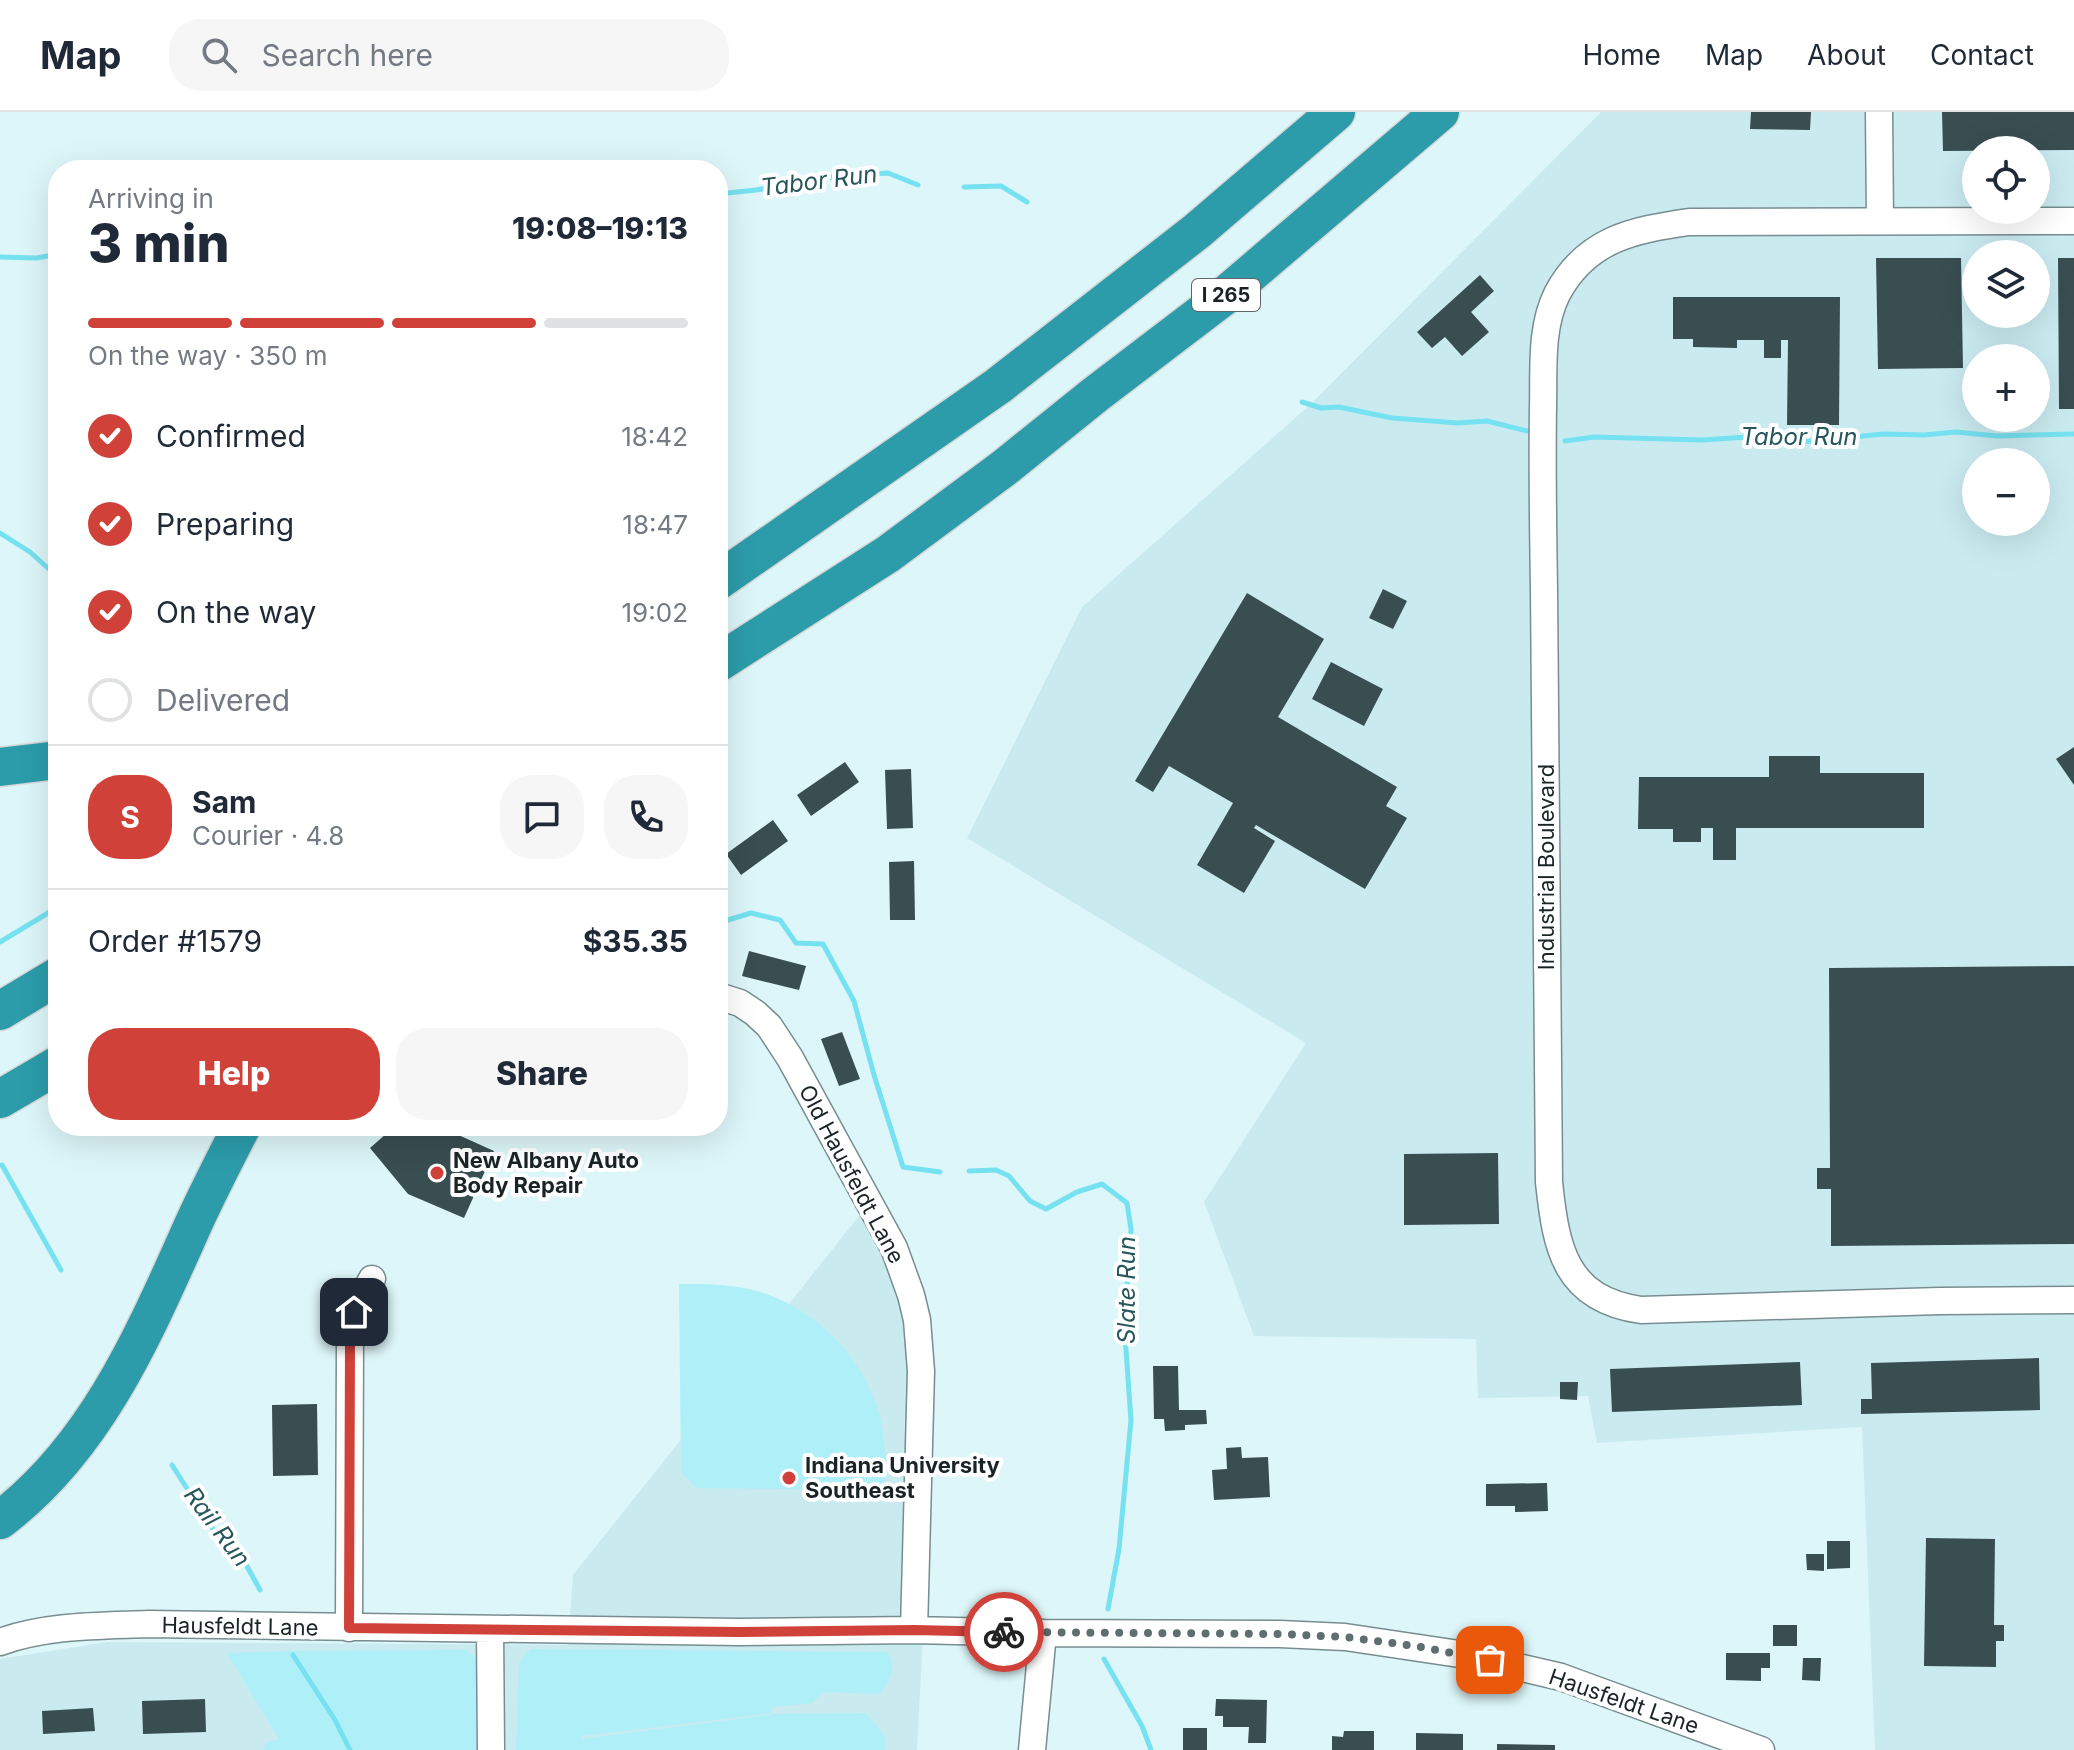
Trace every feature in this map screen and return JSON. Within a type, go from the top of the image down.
[{"type":"highway","points":[[728,574],[998,386],[1197,231],[1336,112]]},
{"type":"highway","name":"I 265","points":[[728,659],[888,554],[1004,468],[1222,298],[1440,112]]},
{"type":"highway","points":[[728,550],[885,466]]},
{"type":"highway","points":[[0,767],[48,761]]},
{"type":"highway","points":[[0,1011],[48,982]]},
{"type":"highway","points":[[0,1099],[48,1071]]},
{"type":"highway","points":[[0,1520],[72,1449],[102,1408],[152,1317],[237,1136]]},
{"type":"street","points":[[1879,112],[1880,221]]},
{"type":"street","name":"Industrial Boulevard","points":[[2074,221],[1689,222],[1643,228],[1601,246],[1568,275],[1548,316],[1542,481],[1549,1154],[1551,1207],[1560,1252],[1570,1270],[1583,1286],[1600,1298],[1619,1307],[1641,1310],[2074,1300]]},
{"type":"street","name":"Old Hausfeldt Lane","points":[[728,999],[740,1003],[769,1026],[790,1058],[894,1248],[911,1295],[917,1320],[921,1371],[914,1630]]},
{"type":"street","points":[[349,1628],[350,1338],[354,1312],[372,1279]]},
{"type":"street","name":"Hausfeldt Lane","points":[[0,1642],[78,1626],[148,1624],[1345,1637],[1415,1646],[1561,1677],[1761,1750]]},
{"type":"street","points":[[490,1629],[491,1750]]},
{"type":"street","points":[[1032,1750],[1043,1633]]},
{"type":"shaded area","points":[[1601,112],[2074,112],[2074,1750],[1875,1750],[1862,1427],[1597,1443],[1588,1396],[1478,1398],[1476,1339],[1254,1336],[1204,1202],[1306,1043],[967,838],[1082,607],[1312,403]]},
{"type":"shaded area","name":"Indiana University Southeast","points":[[885,1213],[902,1246],[925,1596],[917,1750],[0,1750],[0,1659],[107,1642],[568,1645],[573,1575],[859,1216]]},
{"type":"shaded area","points":[[679,1284],[726,1285],[773,1297],[811,1318],[844,1348],[868,1384],[882,1425],[884,1490],[697,1488],[681,1472]]},
{"type":"shaded area","points":[[531,1649],[887,1652],[892,1663],[891,1674],[879,1694],[823,1692],[812,1703],[772,1707],[772,1713],[582,1736],[581,1739],[776,1714],[866,1713],[885,1736],[885,1750],[516,1750],[519,1662]]},
{"type":"shaded area","points":[[467,1650],[481,1663],[483,1750],[264,1750],[265,1744],[279,1739],[227,1653],[289,1651]]},
{"type":"building","points":[[1751,112],[1811,112],[1810,130],[1750,129]]},
{"type":"building","points":[[1942,112],[2074,112],[2074,150],[2050,150],[2050,136],[1962,136],[1962,151],[1943,151]]},
{"type":"building","points":[[1876,258],[1961,258],[1962,368],[1878,369]]},
{"type":"building","points":[[2058,258],[2074,258],[2074,409],[2059,409]]},
{"type":"building","points":[[1480,275],[1494,291],[1471,312],[1489,332],[1462,356],[1445,337],[1432,348],[1417,332]]},
{"type":"building","points":[[1673,297],[1840,297],[1839,425],[1787,425],[1788,340],[1781,340],[1781,358],[1764,358],[1764,340],[1737,340],[1737,348],[1693,347],[1693,339],[1673,339]]},
{"type":"building","points":[[1383,589],[1407,601],[1393,629],[1369,618]]},
{"type":"building","points":[[1247,593],[1324,639],[1278,717],[1397,787],[1386,806],[1407,818],[1365,889],[1256,825],[1254,828],[1275,841],[1244,893],[1197,865],[1233,803],[1169,766],[1153,792],[1135,781]]},
{"type":"building","points":[[1331,662],[1383,689],[1364,726],[1312,699]]},
{"type":"building","points":[[2074,747],[2074,785],[2056,759]]},
{"type":"building","points":[[1769,756],[1820,756],[1820,773],[1924,773],[1924,828],[1736,828],[1736,860],[1713,860],[1713,828],[1701,828],[1701,842],[1673,842],[1673,829],[1638,829],[1639,777],[1769,777]]},
{"type":"building","points":[[845,762],[859,782],[811,816],[797,795]]},
{"type":"building","points":[[911,769],[913,828],[887,829],[885,770]]},
{"type":"building","points":[[773,820],[788,841],[741,875],[728,853]]},
{"type":"building","points":[[914,861],[915,920],[890,920],[889,862]]},
{"type":"building","points":[[749,951],[806,966],[799,990],[742,976]]},
{"type":"building","points":[[2074,966],[2074,1244],[1831,1246],[1831,1189],[1817,1189],[1817,1168],[1830,1168],[1829,968]]},
{"type":"building","points":[[842,1032],[860,1079],[839,1086],[821,1039]]},
{"type":"building","name":"New Albany Auto Body Repair","points":[[384,1136],[461,1136],[494,1151],[464,1218],[408,1194],[370,1148]]},
{"type":"building","points":[[1498,1153],[1499,1224],[1404,1225],[1404,1154]]},
{"type":"building","points":[[2039,1358],[2040,1410],[1861,1414],[1861,1399],[1872,1399],[1871,1363]]},
{"type":"building","points":[[1800,1362],[1802,1405],[1612,1412],[1610,1369]]},
{"type":"building","points":[[1153,1366],[1178,1366],[1179,1410],[1206,1410],[1207,1424],[1185,1425],[1185,1430],[1165,1431],[1164,1419],[1154,1419]]},
{"type":"building","points":[[1560,1382],[1578,1382],[1577,1400],[1560,1399]]},
{"type":"building","points":[[317,1404],[318,1475],[273,1476],[272,1405]]},
{"type":"building","points":[[1241,1447],[1242,1458],[1268,1457],[1270,1497],[1214,1500],[1212,1470],[1227,1469],[1226,1448]]},
{"type":"building","points":[[1547,1483],[1548,1511],[1515,1512],[1515,1506],[1486,1506],[1486,1484]]},
{"type":"building","points":[[1926,1538],[1995,1539],[1994,1625],[2004,1625],[2004,1641],[1996,1641],[1996,1667],[1924,1666]]},
{"type":"building","points":[[1827,1541],[1850,1541],[1850,1568],[1827,1569]]},
{"type":"building","points":[[1806,1554],[1824,1554],[1824,1571],[1807,1570]]},
{"type":"building","points":[[1773,1625],[1797,1625],[1797,1646],[1773,1646]]},
{"type":"building","points":[[1726,1653],[1770,1653],[1770,1668],[1761,1668],[1761,1681],[1726,1680]]},
{"type":"building","points":[[1803,1658],[1821,1658],[1820,1681],[1802,1680]]},
{"type":"building","points":[[205,1699],[206,1732],[143,1734],[142,1701]]},
{"type":"building","points":[[1216,1699],[1267,1700],[1266,1743],[1248,1743],[1249,1727],[1223,1727],[1223,1716],[1215,1716]]},
{"type":"building","points":[[93,1708],[95,1731],[43,1734],[42,1711]]},
{"type":"building","points":[[1183,1728],[1207,1728],[1207,1750],[1183,1750]]},
{"type":"building","points":[[1344,1731],[1374,1731],[1374,1750],[1332,1750],[1332,1736],[1343,1737]]},
{"type":"building","points":[[1416,1733],[1463,1734],[1463,1750],[1416,1750]]},
{"type":"building","points":[[1497,1744],[1555,1745],[1555,1750],[1497,1750]]},
{"type":"waterway","name":"Tabor Run","points":[[728,193],[839,176],[888,173],[918,185]]},
{"type":"waterway","name":"Tabor Run","points":[[964,187],[1001,186],[1027,202]]},
{"type":"waterway","name":"Tabor Run","points":[[0,257],[48,256]]},
{"type":"waterway","name":"Tabor Run","points":[[1302,402],[1321,408],[1339,407],[1392,418],[1458,423],[1487,421],[1527,431]]},
{"type":"waterway","name":"Tabor Run","points":[[1565,441],[1594,437],[1703,440],[1762,436],[1800,442],[1884,434],[2074,434]]},
{"type":"waterway","name":"Slate Run","points":[[0,533],[48,568]]},
{"type":"waterway","points":[[0,942],[48,913]]},
{"type":"waterway","name":"Slate Run","points":[[728,920],[751,913],[780,920],[796,943],[823,944],[854,1001],[903,1167],[940,1172]]},
{"type":"waterway","name":"Rail Run","points":[[2,1165],[61,1270]]},
{"type":"waterway","name":"Slate Run","points":[[969,1171],[996,1170],[1009,1176],[1030,1201],[1046,1209],[1077,1192],[1102,1184],[1127,1203],[1131,1229],[1130,1266],[1123,1308],[1131,1420],[1119,1549],[1108,1609]]},
{"type":"waterway","name":"Rail Run","points":[[172,1465],[220,1540],[243,1559],[260,1590]]},
{"type":"waterway","name":"Rail Run","points":[[293,1655],[335,1720],[350,1750]]},
{"type":"waterway","name":"Slate Run","points":[[1104,1659],[1142,1726],[1151,1750]]},
{"type":"way so far","points":[[1004,1632],[1345,1637],[1490,1660]]},
{"type":"place","name":"New Albany Auto Body Repair","points":[[437,1173]]},
{"type":"place","name":"Indiana University Southeast","points":[[789,1478]]},
{"type":"route","points":[[354,1312],[350,1338],[349,1628],[1004,1632]]}]
